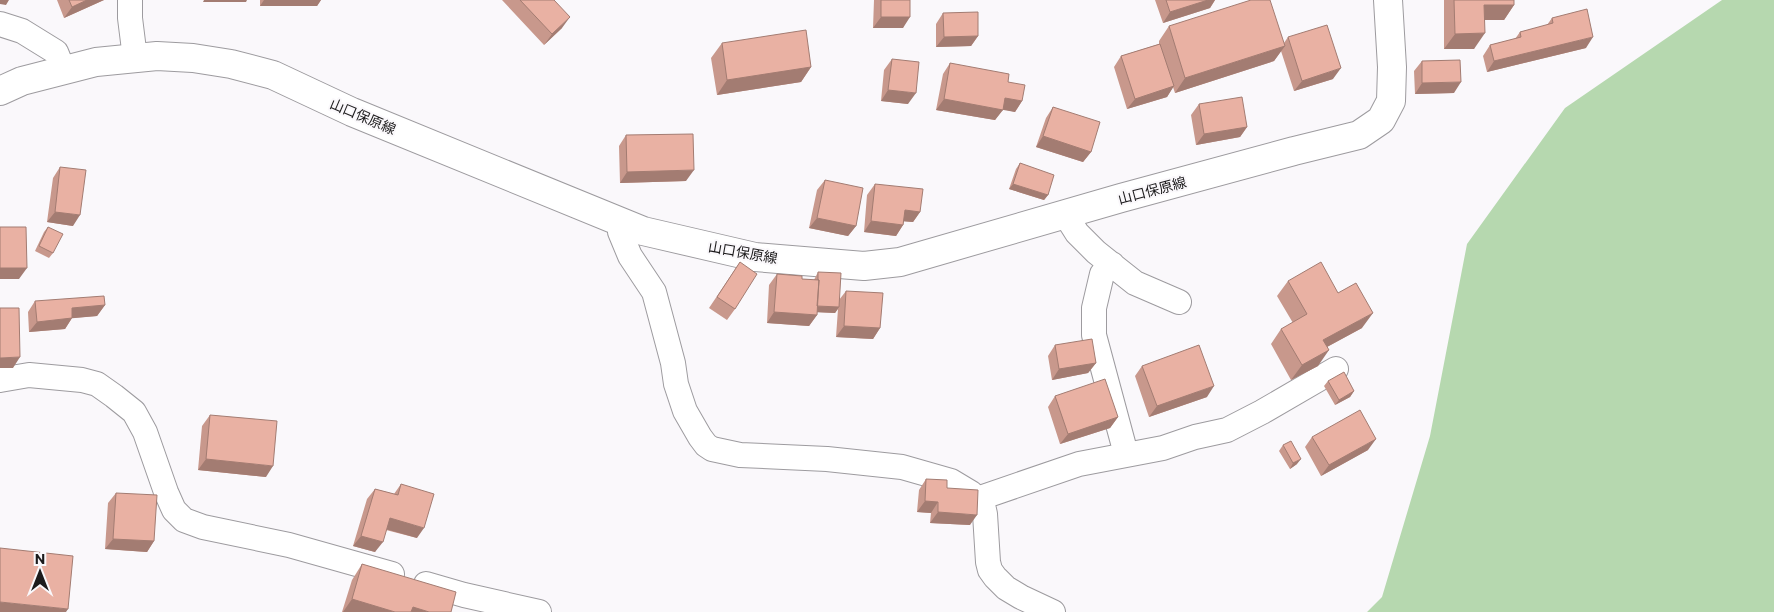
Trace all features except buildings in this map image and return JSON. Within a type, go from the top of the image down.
[{"type":"main road","name":"山口保原線","points":[[0,91],[22,81],[96,62],[158,56],[193,58],[231,64],[272,75],[352,112],[643,231],[755,257],[864,266],[900,262],[1065,214],[1359,135],[1380,120],[1391,101],[1392,67],[1388,0]]},
{"type":"street","points":[[130,0],[134,58]]},
{"type":"street","points":[[0,24],[22,31],[43,42],[56,52],[63,69]]},
{"type":"street","points":[[1065,214],[1076,233],[1135,283],[1179,302]]},
{"type":"street","points":[[621,222],[620,232],[630,256],[654,292],[673,363],[676,384],[685,412],[706,445],[712,449],[740,455],[827,459],[902,467],[951,481],[971,493],[983,505],[990,570],[1006,588],[1021,598],[1053,612]]},
{"type":"street","points":[[1112,264],[1102,274],[1094,308],[1094,335],[1126,454]]},
{"type":"street","points":[[977,500],[1079,464],[1163,448],[1195,437],[1227,430],[1336,369]]},
{"type":"street","points":[[0,380],[29,375],[73,379],[97,384],[114,396],[134,412],[145,432],[174,510],[184,520],[203,528],[289,544],[464,595],[539,612]]},
{"type":"green space","points":[[1722,0],[1774,0],[1774,612],[1367,612],[1382,597],[1430,436],[1467,244],[1565,108]]}]
